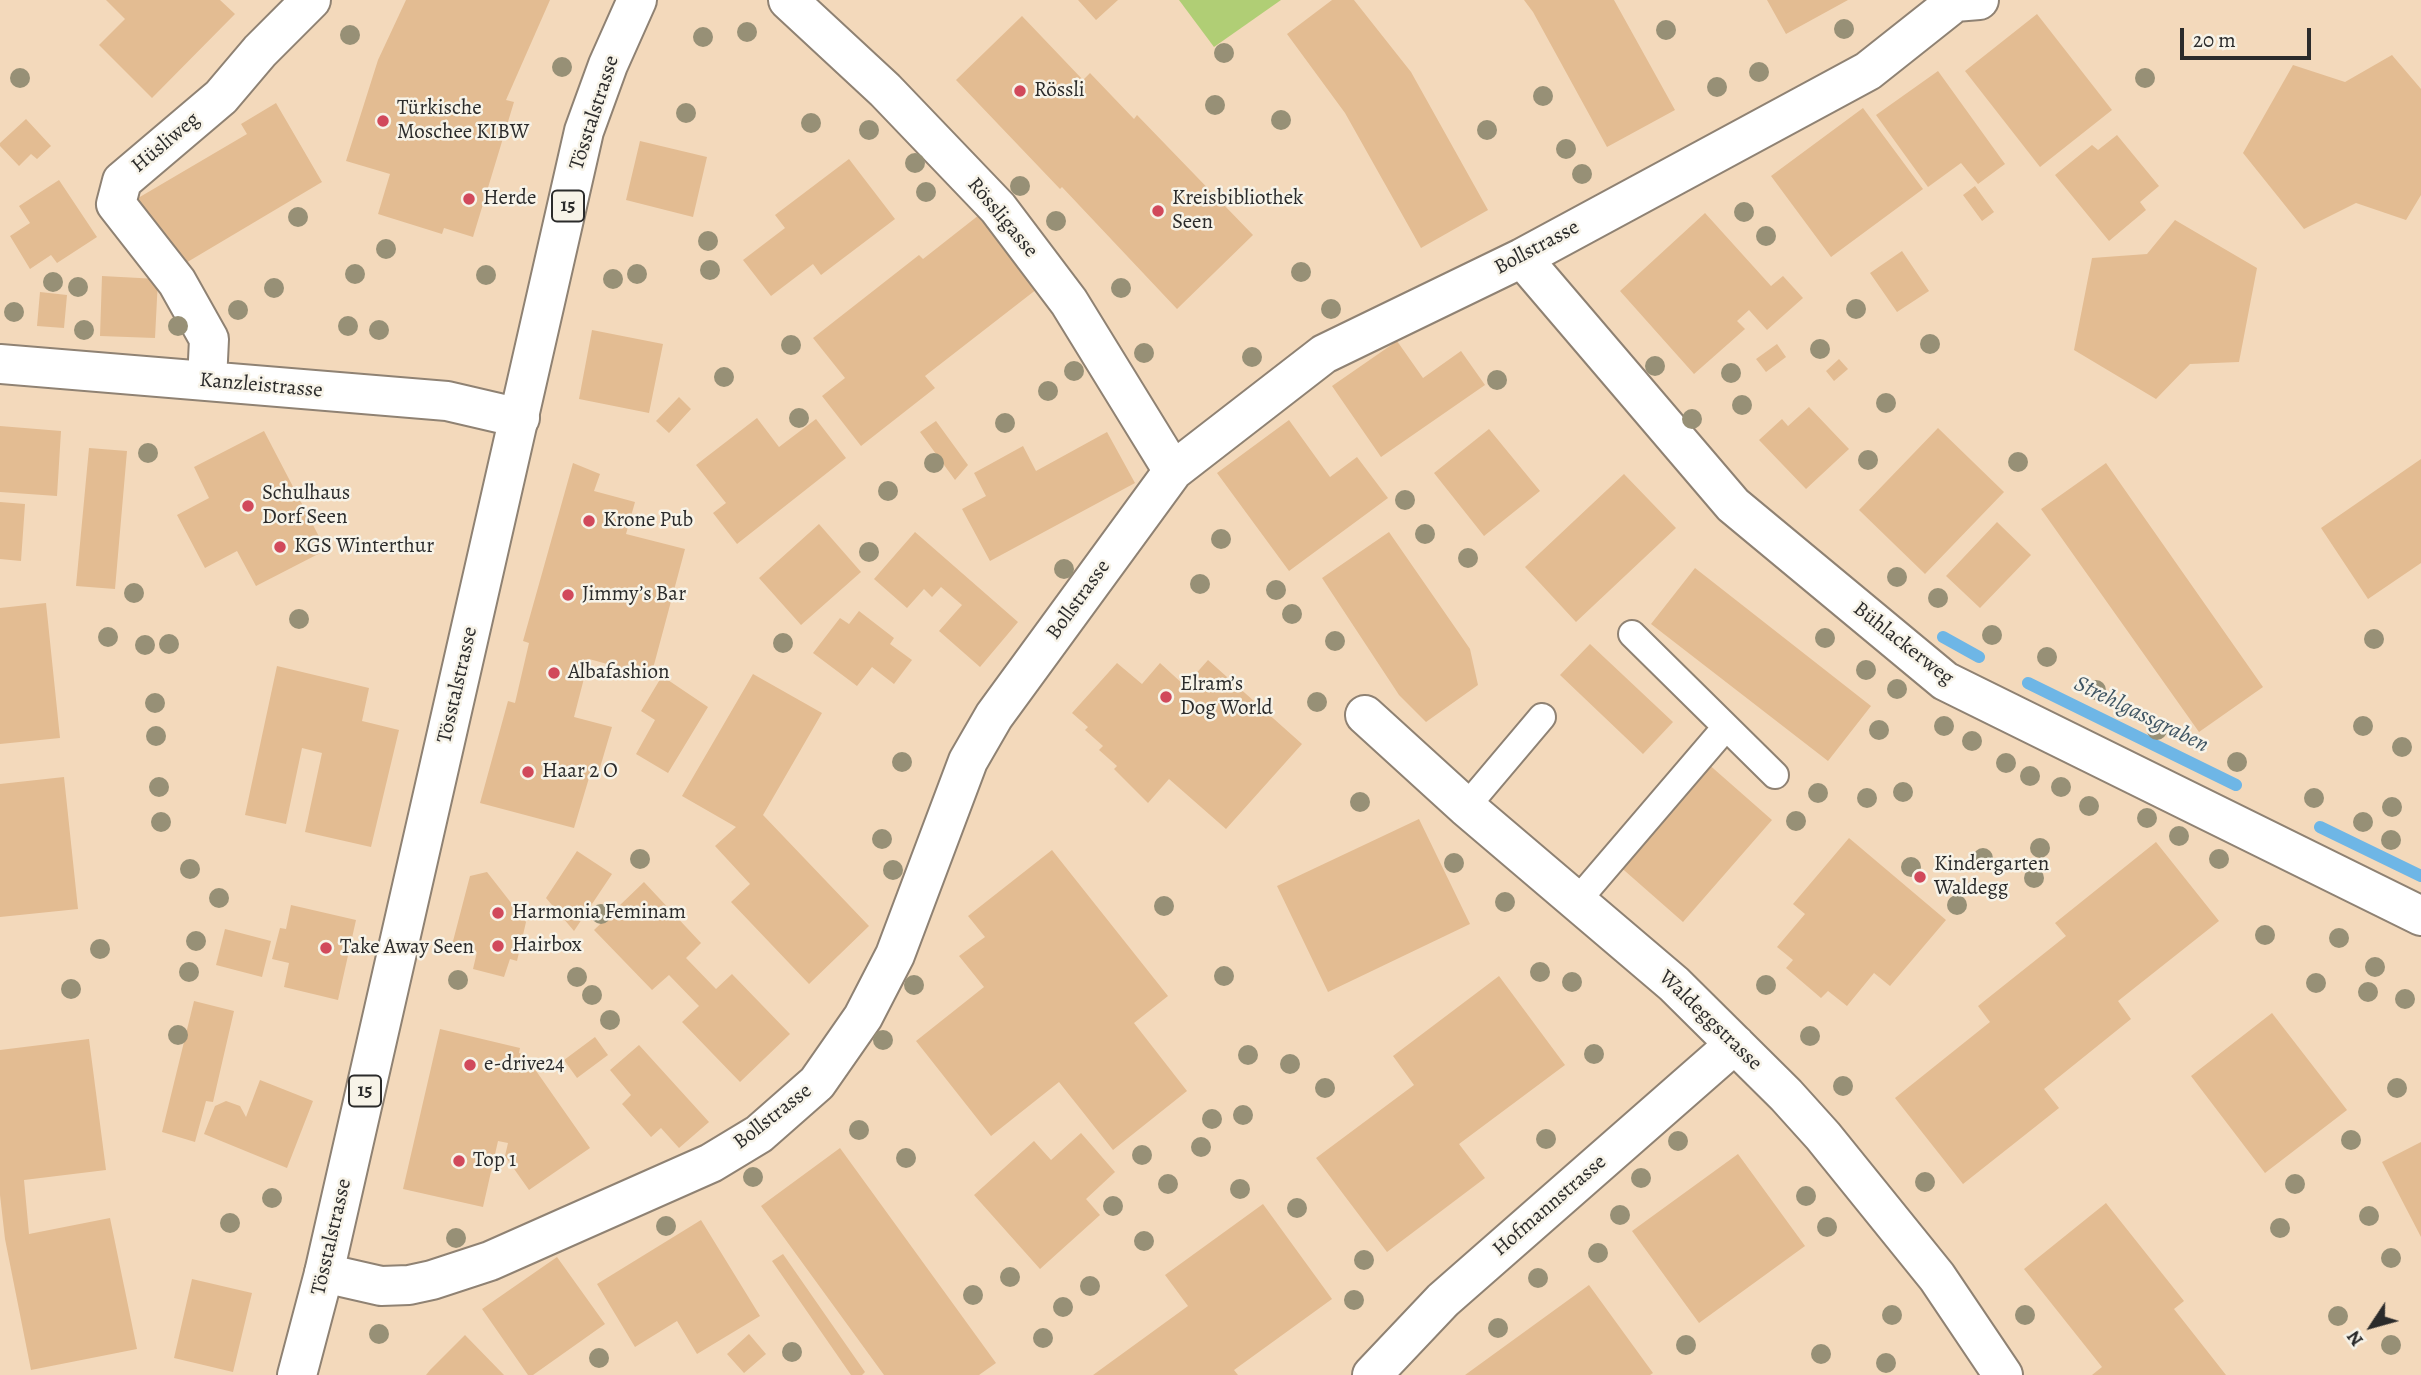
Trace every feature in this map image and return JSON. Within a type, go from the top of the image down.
[{"type":"street","name":"Hüsliweg","points":[[207,381],[209,340],[177,282],[116,204],[122,181],[220,97],[260,51],[311,0]]},
{"type":"street","name":"Tösstalstrasse","points":[[297,1375],[324,1273],[584,131],[608,65],[637,0]]},
{"type":"street","name":"Rössligasse","points":[[788,0],[885,90],[998,208],[1062,291],[1173,471]]},
{"type":"street","name":"Bollstrasse","points":[[324,1273],[381,1286],[409,1285],[490,1261],[711,1163],[759,1134],[817,1083],[863,1017],[895,955],[968,761],[993,716],[1173,471],[1324,354],[1522,258],[1868,71],[1963,1]]},
{"type":"street","name":"Bühlackerweg","points":[[1522,258],[1733,505],[1945,681],[2421,916]]},
{"type":"street","name":"Kanzleistrasse","points":[[0,364],[447,401],[520,418]]},
{"type":"street","name":"Waldeggstrasse","points":[[1365,715],[1466,807],[1674,984],[1786,1095],[1841,1157],[1937,1277],[2003,1375]]},
{"type":"street","name":"Hofmannstrasse","points":[[1372,1375],[1443,1300],[1735,1044]]},
{"type":"lane","points":[[1632,634],[1775,775]]},
{"type":"lane","points":[[1466,807],[1542,717]]},
{"type":"lane","points":[[1577,901],[1726,727]]},
{"type":"green space","points":[[1179,0],[1281,0],[1214,47]]},
{"type":"building","points":[[106,0],[220,0],[235,14],[152,98],[99,45],[125,19]]},
{"type":"building","points":[[406,0],[550,0],[506,100],[514,102],[473,237],[444,228],[442,234],[378,214],[390,174],[346,161],[378,60]]},
{"type":"building","points":[[1078,0],[1118,0],[1096,20]]},
{"type":"building","points":[[1332,0],[1354,0],[1411,72],[1488,210],[1421,248],[1345,113],[1287,34]]},
{"type":"building","points":[[1524,0],[1614,0],[1675,110],[1607,147]]},
{"type":"building","points":[[1767,0],[1848,0],[1786,34]]},
{"type":"building","points":[[2037,14],[2112,110],[2040,167],[1965,71]]},
{"type":"building","points":[[1022,16],[1083,80],[1090,73],[1134,119],[1137,115],[1253,235],[1177,309],[956,80]]},
{"type":"building","points":[[2392,55],[2421,89],[2421,195],[2406,220],[2356,203],[2304,229],[2243,153],[2293,65],[2345,82]]},
{"type":"building","points":[[1938,71],[2005,164],[1978,184],[1961,163],[1928,187],[1876,115]]},
{"type":"building","points":[[276,103],[322,182],[179,267],[133,201],[247,134],[241,124]]},
{"type":"building","points":[[1863,108],[1923,189],[1831,257],[1771,176]]},
{"type":"building","points":[[26,119],[51,146],[37,159],[31,154],[19,166],[0,143]]},
{"type":"building","points":[[2117,135],[2159,186],[2140,202],[2146,210],[2109,241],[2055,175],[2092,145],[2098,150]]},
{"type":"building","points":[[640,141],[707,157],[693,217],[626,200]]},
{"type":"building","points":[[849,159],[895,219],[821,275],[813,264],[771,296],[743,260],[785,228],[775,215]]},
{"type":"building","points":[[59,180],[97,237],[57,263],[51,255],[30,269],[10,236],[30,223],[19,206]]},
{"type":"building","points":[[1975,186],[1994,212],[1982,221],[1963,195]]},
{"type":"building","points":[[1705,213],[1771,286],[1783,276],[1803,298],[1767,330],[1749,310],[1737,321],[1745,329],[1694,374],[1620,291]]},
{"type":"building","points":[[979,215],[1037,289],[925,376],[935,388],[861,446],[822,396],[845,378],[813,338],[919,255],[923,259]]},
{"type":"building","points":[[2175,220],[2257,268],[2239,362],[2190,364],[2156,399],[2074,350],[2092,258],[2147,254]]},
{"type":"building","points":[[1902,251],[1929,291],[1897,312],[1870,273]]},
{"type":"building","points":[[102,276],[158,279],[155,338],[100,336]]},
{"type":"building","points":[[40,292],[67,295],[64,328],[37,326]]},
{"type":"building","points":[[592,330],[663,344],[649,413],[579,399]]},
{"type":"building","points":[[1397,341],[1423,378],[1461,351],[1485,385],[1381,457],[1332,386]]},
{"type":"building","points":[[1777,344],[1786,357],[1766,372],[1756,359]]},
{"type":"building","points":[[1839,359],[1848,369],[1834,381],[1826,371]]},
{"type":"building","points":[[679,397],[691,409],[669,433],[656,421]]},
{"type":"building","points":[[1809,407],[1849,449],[1806,489],[1759,440],[1782,419],[1788,426]]},
{"type":"building","points":[[757,418],[779,447],[816,419],[846,458],[737,544],[713,513],[726,503],[696,465]]},
{"type":"building","points":[[1289,420],[1330,477],[1357,457],[1388,498],[1289,571],[1217,473]]},
{"type":"building","points":[[936,421],[968,465],[955,480],[920,432]]},
{"type":"building","points":[[0,426],[61,431],[57,496],[0,492]]},
{"type":"building","points":[[1938,428],[2004,492],[1925,574],[1859,510]]},
{"type":"building","points":[[1489,429],[1540,491],[1484,536],[1434,473]]},
{"type":"building","name":"Schulhaus Dorf Seen","points":[[264,431],[326,550],[256,586],[237,551],[205,568],[177,515],[209,498],[194,467]]},
{"type":"building","points":[[1107,432],[1135,483],[990,561],[962,509],[986,496],[974,473],[1023,446],[1036,471]]},
{"type":"building","points":[[89,448],[127,451],[115,589],[76,586]]},
{"type":"building","points":[[2421,459],[2421,563],[2368,599],[2321,528]]},
{"type":"building","points":[[573,463],[600,474],[594,491],[635,502],[626,534],[685,549],[651,676],[589,659],[574,717],[612,727],[599,771],[592,768],[574,828],[480,803],[508,701],[515,703],[529,643],[523,641]]},
{"type":"building","points":[[2106,463],[2263,687],[2199,732],[2041,509]]},
{"type":"building","points":[[1624,474],[1676,528],[1576,622],[1525,567]]},
{"type":"building","points":[[0,502],[25,504],[21,561],[0,559]]},
{"type":"building","points":[[1997,522],[2031,555],[1980,608],[1946,576]]},
{"type":"building","points":[[819,524],[861,572],[801,625],[759,578]]},
{"type":"building","points":[[915,532],[1018,622],[980,667],[939,631],[962,605],[941,587],[932,597],[924,589],[907,608],[874,579]]},
{"type":"building","points":[[1389,532],[1470,649],[1478,685],[1426,722],[1399,695],[1322,578]]},
{"type":"building","points":[[1695,568],[1871,706],[1828,761],[1651,624]]},
{"type":"building","points":[[46,603],[60,738],[0,744],[0,608]]},
{"type":"building","points":[[859,611],[894,638],[890,644],[912,660],[894,684],[872,667],[857,686],[813,653],[840,618],[849,624]]},
{"type":"building","points":[[1590,644],[1673,722],[1643,754],[1560,675]]},
{"type":"building","points":[[1208,660],[1302,744],[1226,829],[1169,779],[1148,803],[1114,769],[1117,766],[1099,750],[1103,746],[1085,730],[1088,727],[1072,713],[1117,663],[1142,684],[1160,663],[1185,686]]},
{"type":"building","points":[[277,666],[369,688],[362,721],[399,730],[371,847],[305,832],[322,753],[302,748],[286,824],[245,815]]},
{"type":"building","points":[[753,674],[822,713],[763,815],[869,926],[809,984],[731,902],[750,884],[715,846],[736,827],[682,796]]},
{"type":"building","points":[[662,676],[708,707],[668,773],[636,754],[655,720],[641,711]]},
{"type":"building","points":[[1706,762],[1772,820],[1683,922],[1617,864]]},
{"type":"building","points":[[64,777],[78,909],[0,917],[0,784]]},
{"type":"building","points":[[1419,819],[1470,924],[1328,992],[1277,886]]},
{"type":"building","points":[[1849,838],[1946,920],[1890,986],[1874,973],[1847,1006],[1828,991],[1821,998],[1786,968],[1793,960],[1777,947],[1805,914],[1793,904]]},
{"type":"building","points":[[2156,842],[2219,921],[2118,1001],[2131,1019],[2044,1089],[2059,1108],[1963,1184],[1895,1098],[1990,1022],[1978,1006],[2066,936],[2055,923]]},
{"type":"building","points":[[1052,850],[1168,996],[1134,1023],[1187,1091],[1113,1150],[1059,1082],[991,1136],[916,1041],[984,987],[959,956],[985,937],[968,916]]},
{"type":"building","points":[[577,851],[612,874],[574,931],[546,898]]},
{"type":"building","points":[[487,872],[526,922],[517,961],[510,959],[504,977],[473,969],[477,952],[452,945],[470,876]]},
{"type":"building","points":[[644,882],[701,943],[686,958],[716,989],[732,974],[790,1034],[740,1082],[682,1022],[699,1006],[669,975],[652,990],[594,930]]},
{"type":"building","points":[[291,905],[356,920],[338,1000],[284,987],[289,963],[272,959],[280,928],[286,929]]},
{"type":"building","points":[[225,929],[271,941],[262,977],[216,965]]},
{"type":"building","points":[[1499,976],[1565,1065],[1459,1144],[1485,1178],[1387,1252],[1316,1158],[1414,1085],[1393,1056]]},
{"type":"building","points":[[194,1001],[234,1011],[213,1102],[206,1101],[195,1142],[162,1132]]},
{"type":"building","points":[[2272,1013],[2347,1110],[2265,1173],[2191,1076]]},
{"type":"building","points":[[440,1029],[520,1048],[519,1053],[525,1055],[590,1148],[529,1190],[505,1156],[508,1143],[498,1141],[483,1207],[403,1189]]},
{"type":"building","points":[[595,1037],[608,1055],[577,1078],[564,1060]]},
{"type":"building","points":[[89,1039],[106,1170],[24,1180],[29,1234],[110,1218],[137,1349],[31,1370],[5,1239],[0,1195],[0,1050]]},
{"type":"building","points":[[639,1045],[709,1122],[679,1148],[661,1128],[651,1137],[622,1104],[631,1095],[610,1070]]},
{"type":"building","points":[[260,1080],[313,1101],[287,1168],[204,1134],[215,1106],[226,1101],[240,1106],[246,1117]]},
{"type":"building","points":[[1081,1133],[1115,1172],[1086,1199],[1100,1215],[1040,1269],[974,1195],[1034,1141],[1051,1160]]},
{"type":"building","points":[[2421,1142],[2421,1237],[2382,1162]]},
{"type":"building","points":[[840,1148],[996,1363],[979,1375],[884,1375],[761,1206]]},
{"type":"building","points":[[1738,1154],[1805,1246],[1699,1323],[1632,1231]]},
{"type":"building","points":[[2106,1203],[2184,1301],[2174,1309],[2226,1375],[2092,1375],[2102,1367],[2024,1269]]},
{"type":"building","points":[[1263,1204],[1332,1299],[1234,1370],[1238,1375],[1093,1375],[1188,1306],[1165,1275]]},
{"type":"building","points":[[701,1220],[760,1316],[697,1354],[677,1321],[635,1347],[597,1284]]},
{"type":"building","points":[[783,1254],[865,1372],[862,1375],[851,1375],[772,1261]]},
{"type":"building","points":[[557,1257],[605,1324],[533,1375],[528,1375],[482,1309]]},
{"type":"building","points":[[192,1279],[252,1293],[233,1372],[174,1358]]},
{"type":"building","points":[[1589,1285],[1653,1373],[1465,1375]]},
{"type":"building","points":[[749,1334],[766,1354],[744,1373],[727,1354]]},
{"type":"building","points":[[465,1335],[504,1375],[426,1375],[430,1370]]},
{"type":"waterway","name":"Strehlgassgraben","points":[[1943,637],[1979,657]]},
{"type":"waterway","name":"Strehlgassgraben","points":[[2028,683],[2236,785]]},
{"type":"waterway","name":"Strehlgassgraben","points":[[2320,827],[2421,876]]},
{"type":"place","name":"Rössli","points":[[1020,91]]},
{"type":"place","name":"Türkische Moschee KIBW","points":[[383,121]]},
{"type":"place","name":"Herde","points":[[469,199]]},
{"type":"place","name":"Kreisbibliothek Seen","points":[[1158,211]]},
{"type":"place","name":"Schulhaus Dorf Seen","points":[[248,506]]},
{"type":"place","name":"Krone Pub","points":[[589,521]]},
{"type":"place","name":"KGS Winterthur","points":[[280,547]]},
{"type":"place","name":"Jimmy’s Bar","points":[[568,595]]},
{"type":"place","name":"Albafashion","points":[[554,673]]},
{"type":"place","name":"Elram’s Dog World","points":[[1166,697]]},
{"type":"place","name":"Haar 2 O","points":[[528,772]]},
{"type":"place","name":"Kindergarten Waldegg","points":[[1920,877]]},
{"type":"place","name":"Harmonia Feminam","points":[[498,913]]},
{"type":"place","name":"Hairbox","points":[[498,946]]},
{"type":"place","name":"Take Away Seen","points":[[326,948]]},
{"type":"place","name":"e-drive24","points":[[470,1065]]},
{"type":"place","name":"Top 1","points":[[459,1161]]}]
